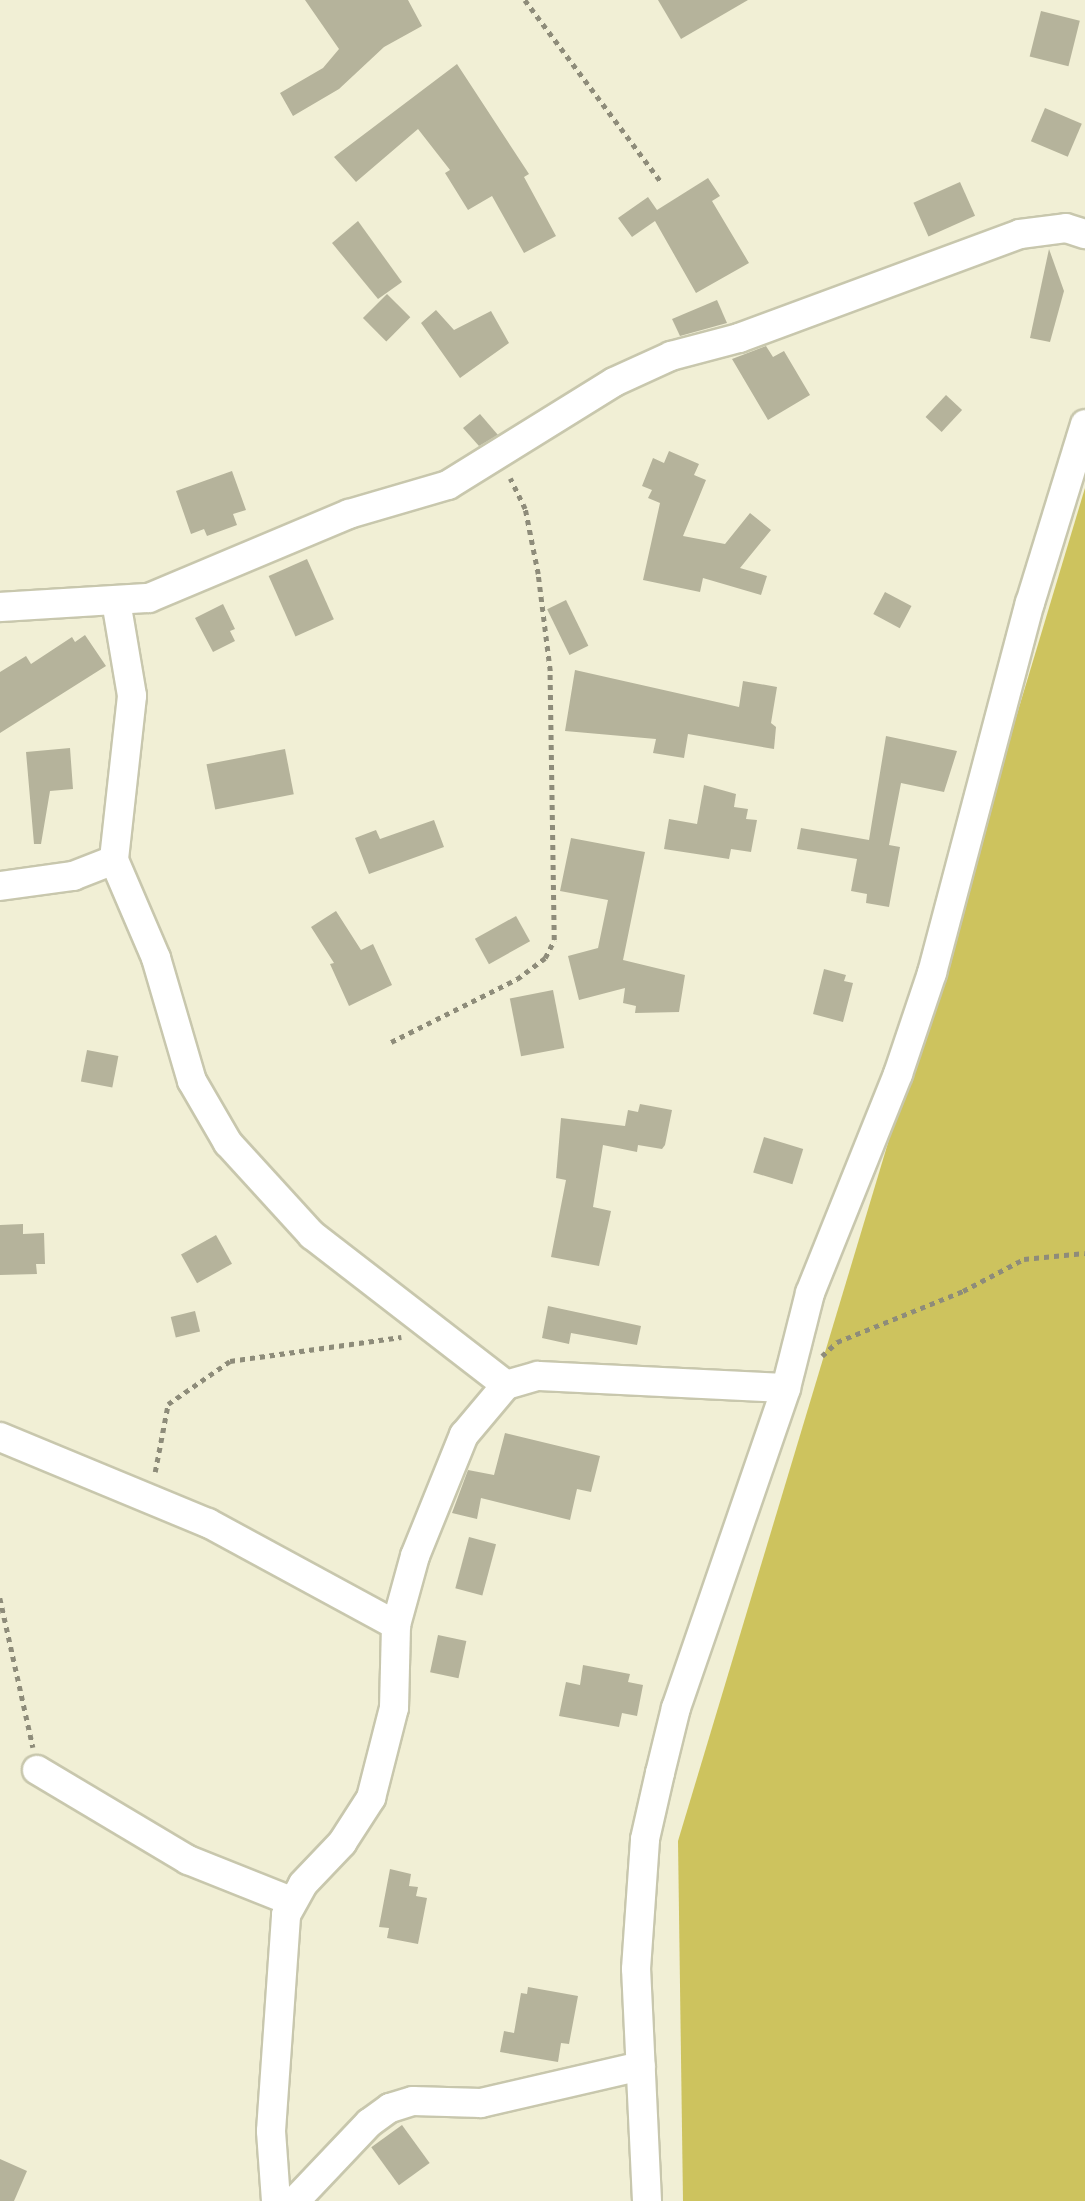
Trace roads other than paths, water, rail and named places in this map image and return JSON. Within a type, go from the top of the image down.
[{"type":"street","points":[[0,607],[149,598],[348,514],[448,485],[614,382],[671,356],[738,338],[1020,234],[1066,228],[1085,234]]},
{"type":"street","points":[[647,2201],[638,1912],[657,1786],[676,1708],[786,1387],[810,1293],[898,1074],[932,973],[1030,603],[1085,424]]},
{"type":"street","points":[[116,601],[132,696],[114,860],[156,958],[192,1081],[228,1143],[312,1235],[506,1385]]},
{"type":"street","points":[[0,886],[73,876],[114,860]]},
{"type":"street","points":[[276,2201],[271,2131],[283,1928],[291,1901],[342,1843],[370,1798],[394,1708],[396,1625],[415,1556],[451,1459],[506,1385],[538,1376],[786,1387]]},
{"type":"street","points":[[0,1437],[208,1523],[396,1625]]},
{"type":"street","points":[[37,1770],[188,1860],[291,1901]]},
{"type":"street","points":[[295,2201],[369,2123],[390,2108],[413,2101],[481,2103],[641,2066]]}]
